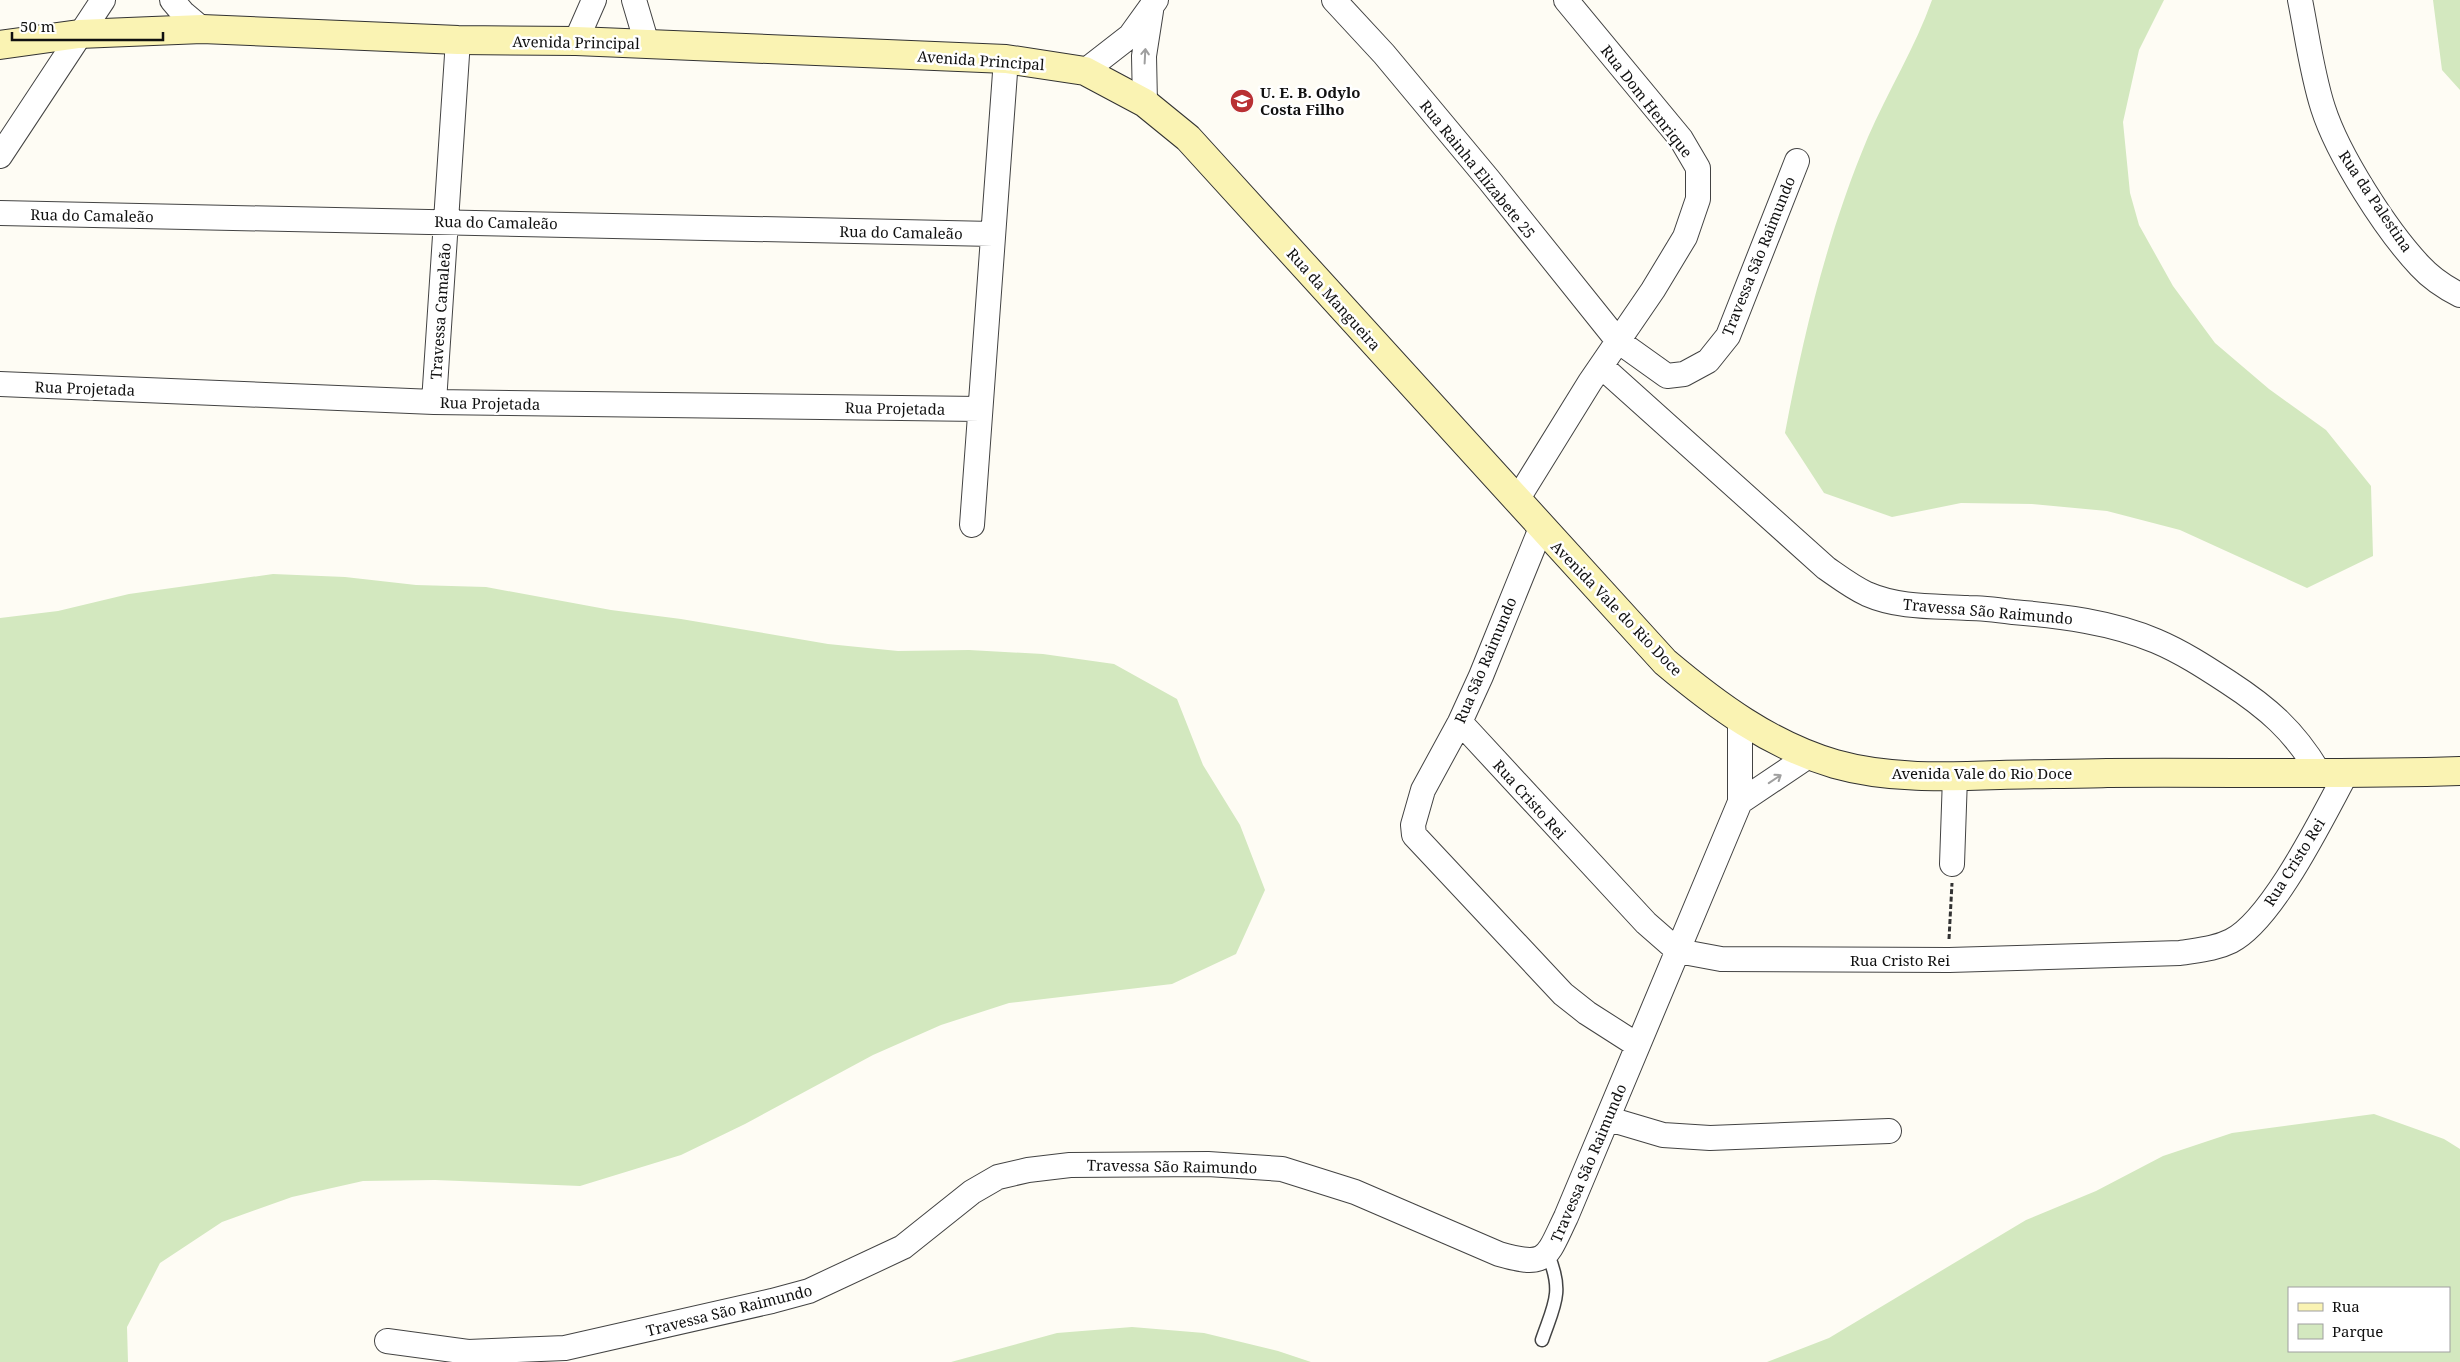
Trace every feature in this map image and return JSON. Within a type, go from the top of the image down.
[{"type":"street","points":[[0,156],[103,0]]},
{"type":"street","points":[[172,0],[202,29]]},
{"type":"street","points":[[576,41],[594,0]]},
{"type":"street","points":[[634,0],[647,44]]},
{"type":"street","name":"Rua Rainha Elizabete 25","points":[[1334,0],[1384,54],[1483,172],[1618,341]]},
{"type":"street","name":"Rua Dom Henrique","points":[[1566,0],[1681,139],[1698,168],[1698,199],[1685,236],[1653,290],[1618,341]]},
{"type":"street","name":"Rua da Palestina","points":[[2300,0],[2323,108],[2339,147],[2382,217],[2420,266],[2433,278],[2460,295]]},
{"type":"street","points":[[1085,71],[1130,36],[1153,4]]},
{"type":"street","points":[[1145,103],[1144,56],[1153,4]]},
{"type":"street","name":"Avenida Principal","points":[[0,45],[80,34],[202,29],[458,40],[576,41],[1006,59],[1085,71],[1145,103]]},
{"type":"street","name":"Travessa Camaleão","points":[[434,402],[458,40]]},
{"type":"street","points":[[972,525],[1006,59]]},
{"type":"street","name":"Rua da Mangueira","points":[[1145,103],[1188,138],[1517,500]]},
{"type":"street","name":"Travessa São Raimundo","points":[[1618,341],[1667,376],[1684,374],[1708,361],[1728,336],[1797,161]]},
{"type":"street","name":"Rua do Camaleão","points":[[0,213],[993,234]]},
{"type":"street","points":[[1517,500],[1618,341]]},
{"type":"street","name":"Travessa São Raimundo","points":[[1601,366],[1826,568],[1846,582],[1868,594],[1900,603],[1931,608],[1967,608],[2082,620],[2123,629],[2156,641],[2198,663],[2259,703],[2286,726],[2305,750],[2318,771]]},
{"type":"street","name":"Rua Projetada","points":[[0,384],[434,402],[980,409]]},
{"type":"street","name":"Avenida Vale do Rio Doce","points":[[1517,500],[1665,662],[1705,695],[1740,720],[1772,738],[1810,755],[1866,771],[1955,776],[2460,771]]},
{"type":"street","name":"Rua São Raimundo","points":[[1541,528],[1460,722],[1423,790],[1413,825],[1414,835],[1563,994],[1587,1013],[1637,1045]]},
{"type":"street","name":"Travessa São Raimundo","points":[[387,1341],[468,1352],[565,1348],[772,1301],[810,1291],[903,1247],[972,1192],[998,1177],[1028,1170],[1070,1164],[1208,1164],[1282,1169],[1355,1192],[1499,1254],[1524,1261],[1537,1260],[1548,1255],[1609,1119],[1637,1045],[1740,802],[1740,720]]},
{"type":"street","name":"Rua Cristo Rei","points":[[1460,722],[1646,923],[1678,951],[1721,959],[1948,960],[2180,953],[2212,948],[2233,940],[2256,921],[2300,859],[2347,772]]},
{"type":"street","points":[[1740,802],[1810,755]]},
{"type":"street","points":[[1952,864],[1955,776]]},
{"type":"street","points":[[1609,1119],[1664,1134],[1710,1138],[1889,1131]]},
{"type":"lane","points":[[1542,1340],[1557,1294],[1555,1272],[1548,1255]]},
{"type":"path","points":[[1948,960],[1952,864]]},
{"type":"green space","points":[[1932,0],[2164,0],[2139,50],[2123,122],[2130,193],[2139,225],[2173,286],[2215,343],[2269,389],[2326,430],[2371,486],[2373,556],[2307,588],[2180,530],[2107,511],[2032,504],[1961,503],[1892,517],[1824,493],[1785,433],[1800,358],[1829,246],[1854,173],[1868,137],[1918,35]]},
{"type":"green space","points":[[2433,0],[2460,0],[2460,90],[2442,70]]},
{"type":"green space","points":[[273,574],[345,577],[416,585],[486,587],[611,610],[681,619],[828,644],[898,651],[969,650],[1043,654],[1114,664],[1177,699],[1203,765],[1240,825],[1265,890],[1236,954],[1172,984],[1009,1003],[941,1025],[873,1055],[745,1124],[681,1155],[580,1186],[435,1180],[363,1181],[292,1197],[222,1222],[160,1263],[127,1327],[128,1362],[0,1362],[0,618],[58,611],[129,594]]},
{"type":"green space","points":[[2374,1114],[2444,1139],[2460,1149],[2460,1362],[1767,1362],[1829,1338],[2026,1220],[2096,1191],[2163,1156],[2232,1133]]},
{"type":"green space","points":[[1132,1327],[1204,1333],[1278,1351],[1311,1362],[951,1362],[1057,1333]]},
{"type":"place","name":"U. E. B. Odylo Costa Filho","points":[[1242,101]]}]
